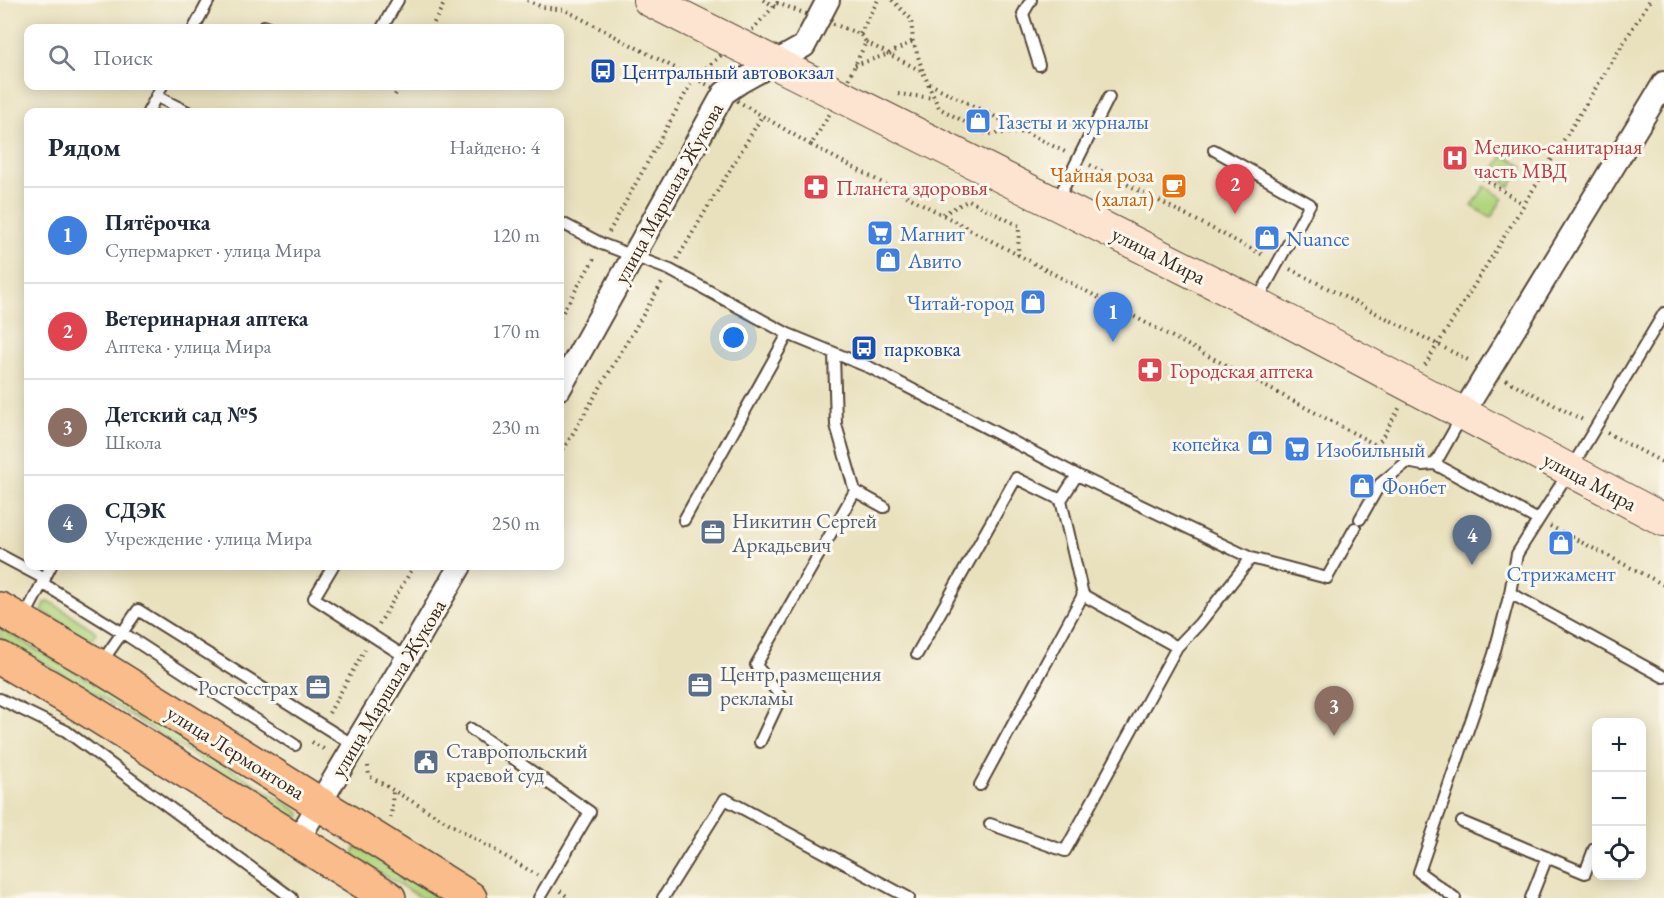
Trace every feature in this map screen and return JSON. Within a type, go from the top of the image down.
[{"type":"main road","name":"улица Мира","points":[[649,0],[1256,304],[1664,520]]},
{"type":"main road","name":"улица Лермонтова","points":[[11,615],[99,666],[470,898]]},
{"type":"main road","name":"улица Лермонтова","points":[[0,658],[77,703],[386,897]]},
{"type":"street","name":"улица Маршала Жукова","points":[[564,381],[724,93],[740,81],[804,46],[828,0]]},
{"type":"street","points":[[1463,414],[1664,83]]},
{"type":"street","name":"улица Маршала Жукова","points":[[297,841],[318,804],[361,755],[407,658],[458,570]]},
{"type":"lane","points":[[196,24],[209,0]]},
{"type":"lane","points":[[384,24],[398,0]]},
{"type":"lane","points":[[1031,0],[1023,14],[1039,65]]},
{"type":"lane","points":[[150,108],[160,90]]},
{"type":"lane","points":[[156,96],[180,108]]},
{"type":"lane","points":[[1056,203],[1109,97]]},
{"type":"lane","points":[[1214,150],[1310,204],[1256,304]]},
{"type":"lane","points":[[564,224],[602,244],[670,270],[788,334],[871,368],[1077,474],[1251,558],[1327,578],[1380,484],[1407,462],[1422,465],[1435,464],[1538,520]]},
{"type":"lane","points":[[1455,898],[1419,872],[1494,654],[1510,593],[1516,554],[1570,470],[1664,313]]},
{"type":"lane","points":[[684,520],[788,334]]},
{"type":"lane","points":[[834,353],[836,425],[855,491],[884,507]]},
{"type":"lane","points":[[1435,464],[1463,414]]},
{"type":"lane","points":[[980,785],[1083,595],[1062,500],[1077,474]]},
{"type":"lane","points":[[917,654],[1016,478],[1062,500]]},
{"type":"lane","points":[[760,742],[781,697],[756,665],[855,491]]},
{"type":"lane","points":[[0,555],[24,569]]},
{"type":"lane","points":[[990,824],[1065,850],[1177,647],[1199,624],[1251,558]]},
{"type":"lane","points":[[25,570],[296,745]]},
{"type":"lane","points":[[11,615],[44,581],[49,570]]},
{"type":"lane","points":[[331,570],[314,598],[407,658]]},
{"type":"lane","points":[[1510,593],[1664,677]]},
{"type":"lane","points":[[1083,595],[1177,647]]},
{"type":"lane","points":[[99,666],[138,610],[361,755]]},
{"type":"lane","points":[[0,699],[66,731],[292,898]]},
{"type":"lane","points":[[471,729],[590,812],[539,898]]},
{"type":"lane","points":[[663,898],[724,799],[909,898]]},
{"type":"lane","points":[[1462,822],[1585,873],[1592,854]]},
{"type":"lane","points":[[1531,898],[1547,857]]},
{"type":"path","points":[[433,24],[446,0]]},
{"type":"path","points":[[526,0],[542,7],[565,10],[694,78],[564,310]]},
{"type":"path","points":[[763,0],[777,3]]},
{"type":"path","points":[[860,34],[879,0]]},
{"type":"path","points":[[892,0],[911,19],[913,41],[923,72]]},
{"type":"path","points":[[1377,446],[1437,344],[1650,0]]},
{"type":"path","points":[[855,65],[889,54],[913,41]]},
{"type":"path","points":[[851,73],[861,78]]},
{"type":"path","points":[[928,83],[939,108],[987,134],[1025,132]]},
{"type":"path","points":[[395,95],[398,90]]},
{"type":"path","points":[[891,92],[904,96],[934,98]]},
{"type":"path","points":[[564,448],[762,116]]},
{"type":"path","points":[[811,145],[1407,462]]},
{"type":"path","points":[[1483,178],[1523,204]]},
{"type":"path","points":[[942,215],[969,200],[1019,226],[1018,255]]},
{"type":"path","points":[[1538,520],[1664,585]]},
{"type":"path","points":[[361,755],[369,776],[548,882],[569,898]]},
{"type":"green space","points":[[1504,154],[1523,166],[1510,187],[1491,175]]},
{"type":"green space","points":[[1485,186],[1503,198],[1491,218],[1472,206]]},
{"type":"green space","points":[[49,601],[94,630],[96,633],[92,639],[88,640],[42,611],[45,603]]},
{"type":"green space","points":[[0,628],[90,681],[298,811],[300,814],[298,819],[292,818],[86,688],[0,638]]},
{"type":"green space","points":[[358,847],[440,898],[421,898],[353,856],[355,848]]},
{"type":"place","name":"Центральный автовокзал","points":[[603,71]]},
{"type":"place","name":"Газеты и журналы","points":[[978,121]]},
{"type":"place","name":"Медико-санитарная часть МВД","points":[[1455,158]]},
{"type":"place","name":"Чайная роза (халал)","points":[[1174,186]]},
{"type":"place","name":"Планета здоровья","points":[[816,187]]},
{"type":"place","name":"Ветеринарная аптека","points":[[1235,214]]},
{"type":"place","name":"Магнит","points":[[880,233]]},
{"type":"place","name":"Nuance","points":[[1267,238]]},
{"type":"place","name":"Авито","points":[[888,260]]},
{"type":"place","name":"Читай-город","points":[[1033,302]]},
{"type":"place","name":"Пятёрочка","points":[[1113,342]]},
{"type":"place","name":"парковка","points":[[864,348]]},
{"type":"place","name":"Городская аптека","points":[[1150,370]]},
{"type":"place","name":"копейка","points":[[1260,443]]},
{"type":"place","name":"Изобильный","points":[[1297,449]]},
{"type":"place","name":"Фонбет","points":[[1362,486]]},
{"type":"place","name":"Никитин Сергей Аркадьевич","points":[[713,532]]},
{"type":"place","name":"Стрижамент","points":[[1561,543]]},
{"type":"place","name":"СДЭК","points":[[1472,565]]},
{"type":"place","name":"Центр размещения рекламы","points":[[700,685]]},
{"type":"place","name":"Росгосстрах","points":[[318,687]]},
{"type":"place","name":"Детский сад №5","points":[[1334,736]]},
{"type":"place","name":"Ставропольский краевой суд","points":[[426,762]]}]
